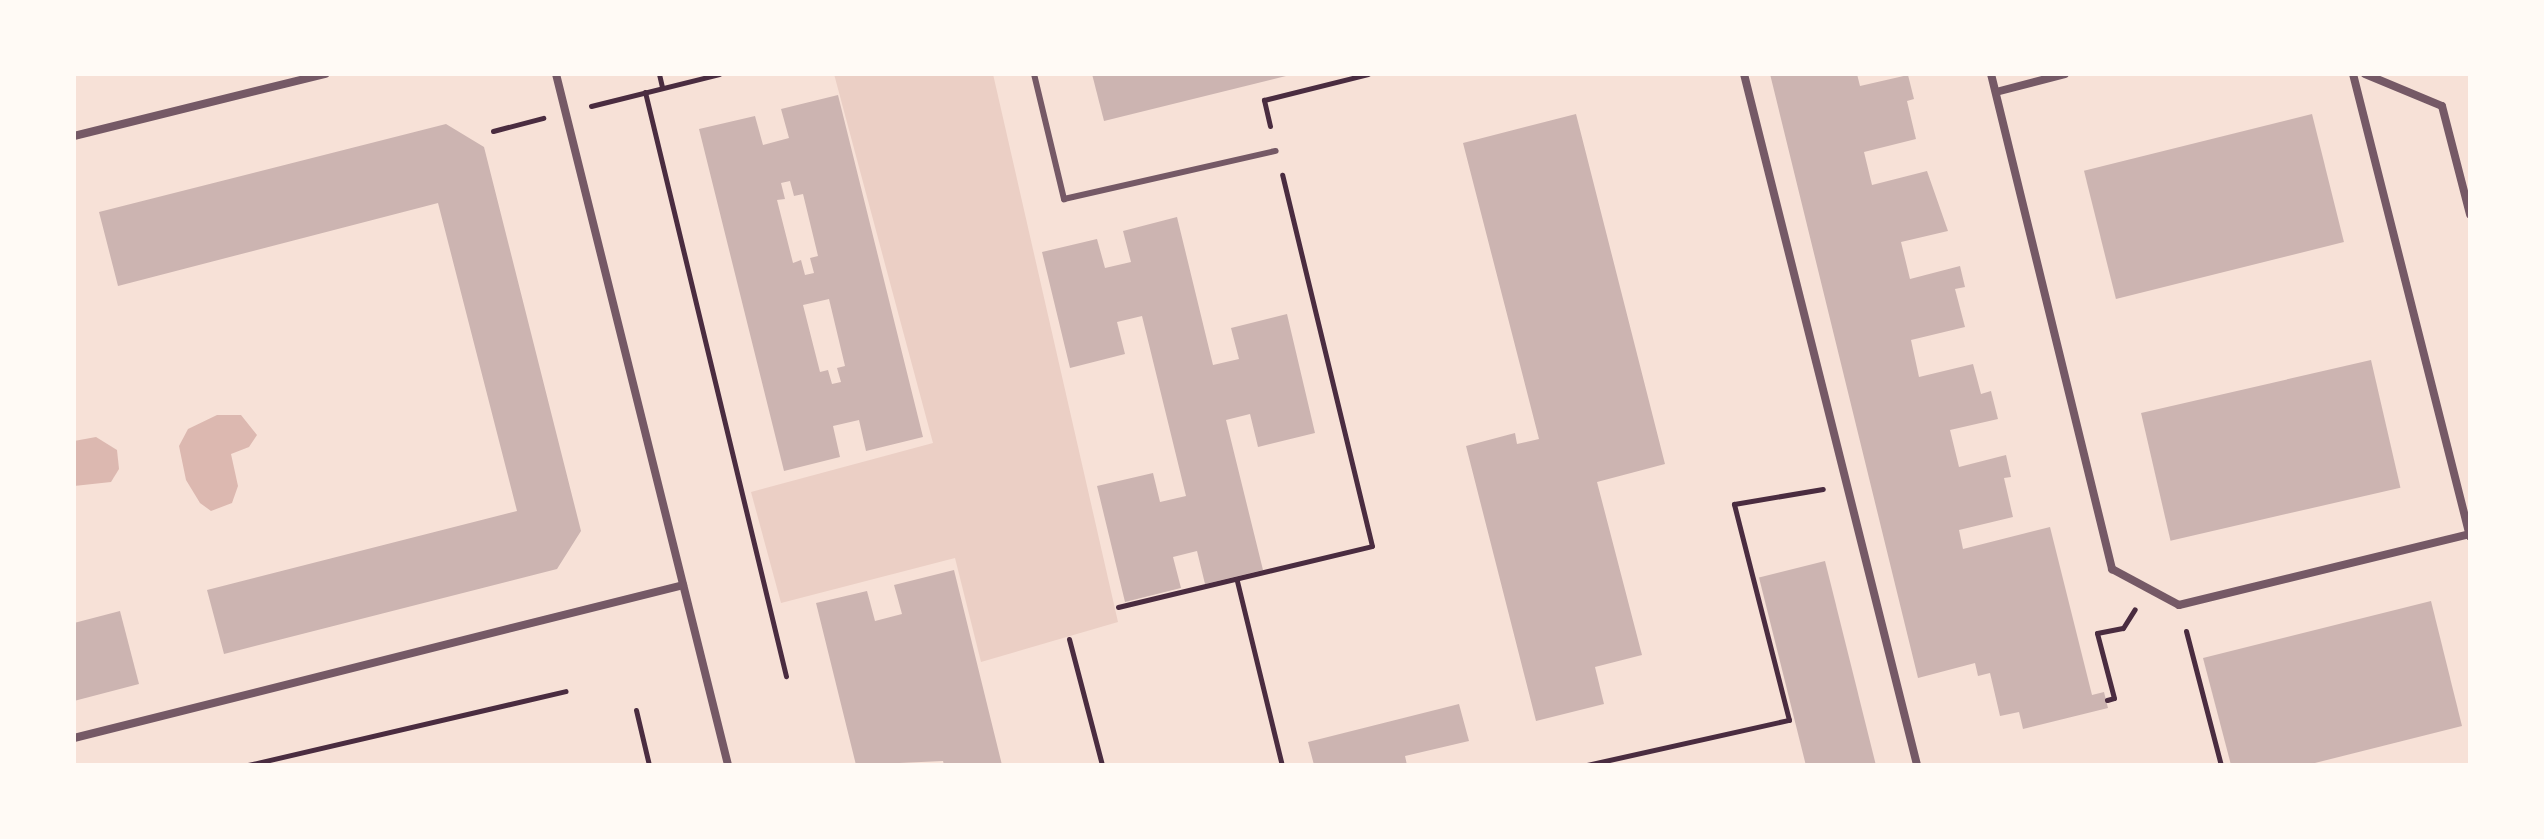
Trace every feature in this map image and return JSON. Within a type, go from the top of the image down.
[{"type":"street","points":[[74,136],[325,74]]},
{"type":"street","points":[[556,74],[728,765]]},
{"type":"street","points":[[1744,74],[1917,765]]},
{"type":"street","points":[[1991,74],[2112,569],[2179,605],[2470,535],[2353,74]]},
{"type":"street","points":[[1996,92],[2065,74]]},
{"type":"street","points":[[2365,74],[2442,106],[2470,214]]},
{"type":"street","points":[[74,738],[683,585]]},
{"type":"lane","points":[[1034,74],[1064,199],[1276,151]]},
{"type":"path","points":[[659,74],[662,87]]},
{"type":"path","points":[[493,131],[719,74]]},
{"type":"path","points":[[1118,607],[1237,581],[1372,546],[1264,100],[1368,74]]},
{"type":"path","points":[[645,92],[786,676]]},
{"type":"path","points":[[1587,765],[1789,720],[1734,504],[1847,485]]},
{"type":"path","points":[[1237,581],[1282,765]]},
{"type":"path","points":[[2107,700],[2114,698],[2097,633],[2123,628],[2147,588]]},
{"type":"path","points":[[2179,605],[2221,765]]},
{"type":"path","points":[[1069,639],[1102,765]]},
{"type":"path","points":[[248,765],[566,691]]},
{"type":"path","points":[[636,710],[649,765]]},
{"type":"shaded area","points":[[834,74],[993,74],[1118,622],[981,662],[955,558],[781,603],[751,492],[933,443]]},
{"type":"shaded area","points":[[217,415],[241,415],[257,435],[249,447],[231,454],[238,486],[232,503],[211,511],[200,503],[186,480],[179,446],[188,429]]},
{"type":"shaded area","points":[[96,437],[117,450],[119,469],[111,482],[74,486],[74,441]]},
{"type":"building","points":[[1092,74],[1290,74],[1290,75],[1104,121]]},
{"type":"building","points":[[1770,74],[1857,74],[1860,86],[1908,75],[1914,99],[1907,101],[1916,139],[1864,152],[1872,185],[1927,171],[1948,231],[1901,242],[1910,279],[1960,266],[1965,287],[1955,289],[1965,327],[1911,340],[1919,377],[1973,364],[1981,394],[1991,391],[1998,419],[1950,430],[1959,467],[2006,455],[2011,477],[2004,478],[2013,517],[1959,530],[1963,549],[2050,527],[2092,695],[2104,692],[2108,708],[2023,729],[2019,712],[2000,716],[1990,673],[1978,676],[1975,663],[1918,678]]},
{"type":"building","points":[[838,95],[923,437],[866,451],[859,420],[833,426],[840,457],[784,471],[699,129],[755,116],[763,145],[789,138],[781,109]],"holes":[[[790,181],[794,196],[803,194],[818,256],[810,258],[814,273],[805,275],[801,260],[793,263],[777,200],[785,199],[781,183]],[[829,299],[845,366],[837,368],[841,382],[832,384],[828,370],[820,372],[803,305]]]},
{"type":"building","points":[[1576,114],[1665,464],[1597,482],[1642,655],[1595,667],[1604,704],[1536,721],[1466,446],[1515,433],[1517,444],[1539,439],[1463,143]]},
{"type":"building","points":[[2312,114],[2344,242],[2116,299],[2084,171]]},
{"type":"building","points":[[446,124],[484,147],[581,531],[557,569],[224,654],[207,590],[517,511],[438,203],[118,286],[99,212]]},
{"type":"building","points":[[1177,217],[1213,365],[1239,359],[1231,328],[1287,314],[1315,433],[1258,447],[1250,414],[1226,420],[1263,570],[1205,584],[1197,551],[1173,557],[1181,588],[1125,602],[1097,486],[1153,473],[1160,502],[1186,496],[1142,316],[1117,322],[1125,354],[1070,368],[1042,252],[1097,239],[1105,268],[1131,262],[1123,231]]},
{"type":"building","points":[[2371,360],[2400,488],[2171,541],[2141,413]]},
{"type":"building","points":[[1825,561],[1876,765],[1806,765],[1759,577]]},
{"type":"building","points":[[954,570],[1002,765],[944,765],[943,761],[856,765],[816,603],[867,591],[875,621],[902,614],[894,585]]},
{"type":"building","points":[[2431,601],[2462,726],[2307,765],[2231,765],[2203,658]]},
{"type":"building","points":[[120,611],[139,684],[74,701],[74,623]]},
{"type":"building","points":[[1459,704],[1469,741],[1405,756],[1407,765],[1314,765],[1308,742]]}]
